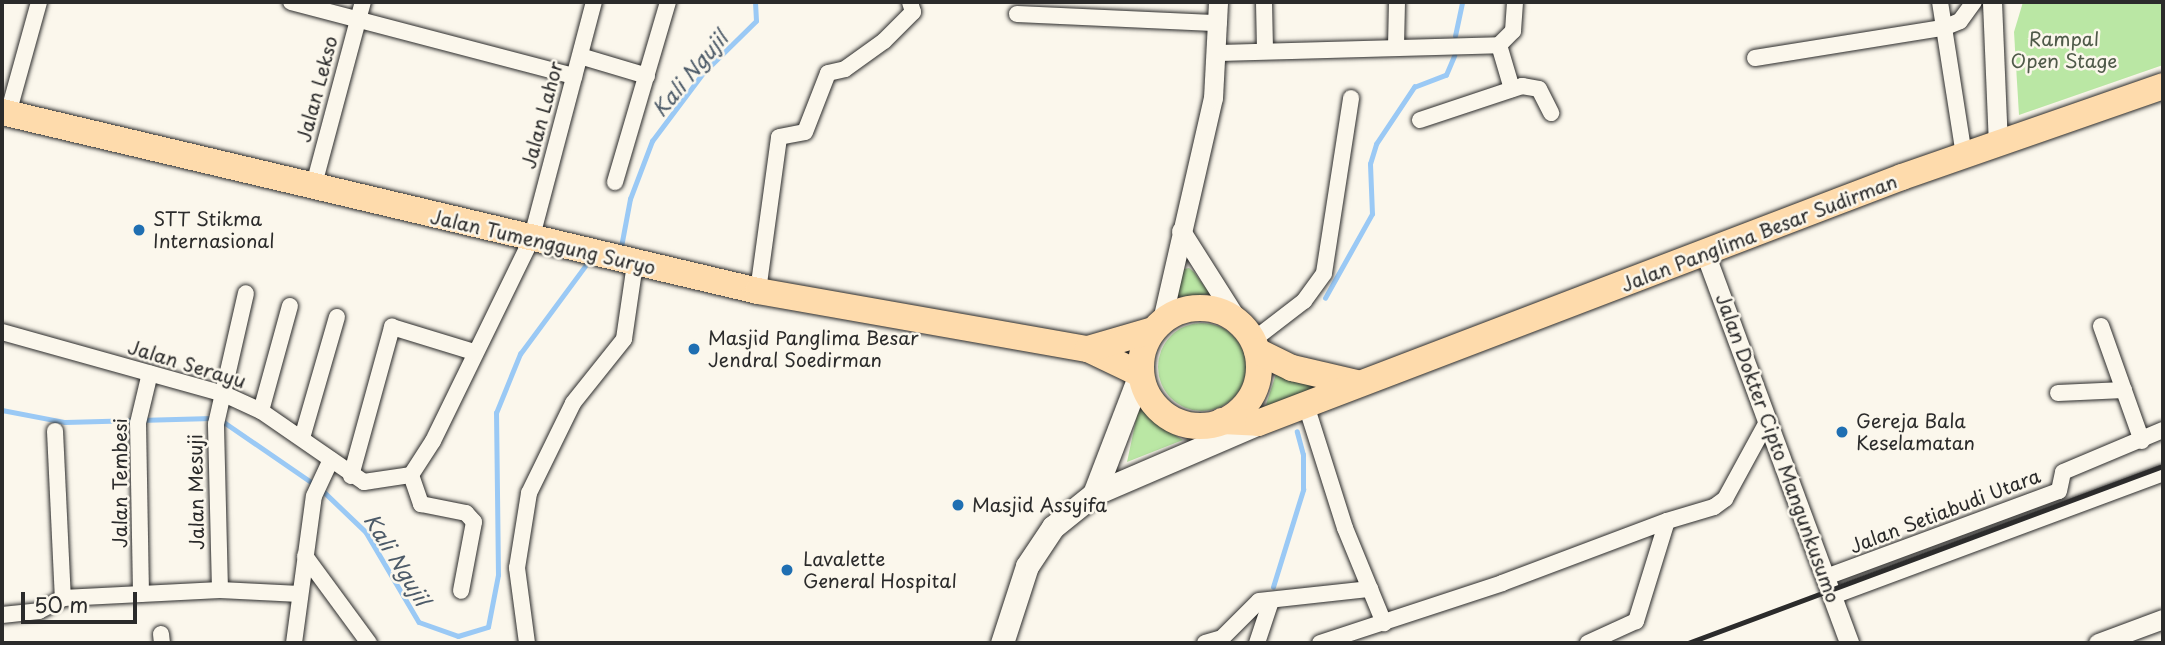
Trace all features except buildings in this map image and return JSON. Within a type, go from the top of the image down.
[{"type":"highway","name":"Jalan Panglima Besar Sudirman","points":[[1218,423],[1260,423],[1357,383],[1705,253],[1769,238],[1964,155],[2163,86]]},
{"type":"highway","name":"Jalan Tumenggung Suryo","points":[[5,113],[531,240],[758,291],[1088,349],[1140,374]]},
{"type":"highway","points":[[1249,338],[1255,387],[1237,414],[1218,423],[1184,425],[1155,404],[1140,374],[1144,346],[1157,325],[1192,308],[1216,310],[1249,338],[1301,370],[1357,383]]},
{"type":"highway","name":"Jalan Tumenggung Suryo","points":[[1088,349],[1157,325]]},
{"type":"main road","points":[[1094,494],[1140,374]]},
{"type":"main road","points":[[1192,451],[1218,423]]},
{"type":"main road","points":[[1002,643],[1027,566],[1053,527],[1094,494],[1260,423]]},
{"type":"street","points":[[5,113],[39,2]]},
{"type":"street","points":[[291,2],[574,76]]},
{"type":"street","name":"Jalan Lekso","points":[[313,188],[363,2]]},
{"type":"street","name":"Jalan Lahor","points":[[531,240],[594,2]]},
{"type":"street","points":[[615,181],[668,2]]},
{"type":"street","points":[[758,291],[779,137],[805,132],[828,73],[845,69],[884,41],[913,12],[910,2]]},
{"type":"street","points":[[1157,325],[1213,98],[1219,53],[1218,2]]},
{"type":"street","points":[[1264,2],[1265,50]]},
{"type":"street","points":[[1396,46],[1397,2]]},
{"type":"street","points":[[1219,53],[1396,46],[1499,46],[1513,32],[1515,2]]},
{"type":"street","points":[[1940,2],[1964,155]]},
{"type":"street","points":[[1755,58],[1943,29],[1960,21],[1973,2]]},
{"type":"street","points":[[1992,2],[1998,144]]},
{"type":"street","points":[[1017,13],[1219,23]]},
{"type":"street","points":[[1499,46],[1512,89]]},
{"type":"street","points":[[580,56],[647,76]]},
{"type":"street","points":[[1420,120],[1512,89],[1534,86],[1551,113]]},
{"type":"street","points":[[1181,230],[1249,338],[1304,301],[1324,273],[1351,98]]},
{"type":"street","points":[[461,591],[474,522],[466,513],[421,504],[411,475],[433,441],[474,352],[531,240]]},
{"type":"street","name":"Jalan Dokter Cipto Mangunkusumo","points":[[1705,253],[1849,643]]},
{"type":"street","points":[[527,643],[517,568],[529,493],[573,403],[624,339],[635,264]]},
{"type":"street","name":"Jalan Mesuji","points":[[220,590],[217,418],[246,293]]},
{"type":"street","points":[[261,411],[290,306]]},
{"type":"street","points":[[302,438],[337,317]]},
{"type":"street","points":[[2101,326],[2142,441],[2163,430]]},
{"type":"street","points":[[351,476],[392,327],[474,352]]},
{"type":"street","name":"Jalan Serayu","points":[[2,332],[224,394],[261,411],[302,438],[351,476],[375,484],[411,475]]},
{"type":"street","name":"Jalan Tembesi","points":[[141,594],[139,417],[150,373]]},
{"type":"street","points":[[2058,393],[2124,390]]},
{"type":"street","points":[[1306,405],[1384,623]]},
{"type":"street","points":[[1320,643],[1384,623],[1667,521],[1714,507],[1725,499],[1768,420]]},
{"type":"street","points":[[55,430],[63,598]]},
{"type":"street","name":"Jalan Setiabudi Utara","points":[[1830,587],[2059,491],[2063,472],[2142,441]]},
{"type":"street","points":[[294,643],[314,496],[331,460]]},
{"type":"street","points":[[1830,587],[2163,473]]},
{"type":"street","points":[[1588,643],[1636,621],[1667,521]]},
{"type":"street","points":[[305,556],[369,643]]},
{"type":"street","points":[[1205,643],[1222,638],[1252,604],[1370,589]]},
{"type":"street","points":[[2,615],[39,611],[63,598],[220,590],[300,594]]},
{"type":"street","points":[[1257,643],[1271,601]]},
{"type":"street","points":[[2098,643],[2163,619]]},
{"type":"green space","name":"Rampal Open Stage","points":[[2023,2],[2163,2],[2163,65],[2019,115],[2014,32]]},
{"type":"green space","points":[[1189,268],[1210,294],[1177,297],[1184,269]]},
{"type":"green space","points":[[1202,323],[1219,327],[1233,336],[1242,350],[1246,367],[1242,384],[1233,398],[1219,407],[1202,411],[1185,407],[1171,398],[1162,384],[1158,367],[1162,350],[1171,336],[1185,327]]},
{"type":"green space","points":[[1276,374],[1328,387],[1265,408]]},
{"type":"green space","points":[[1139,406],[1156,424],[1183,440],[1127,462]]},
{"type":"waterway","name":"Kali Ngujil","points":[[621,247],[630,199],[652,141],[703,73],[756,21],[755,2]]},
{"type":"waterway","points":[[1455,36],[1462,2]]},
{"type":"waterway","points":[[1325,298],[1372,214],[1370,164],[1376,144],[1414,87],[1446,75],[1454,56]]},
{"type":"waterway","name":"Kali Ngujil","points":[[321,489],[366,532],[419,622],[458,636],[488,627],[498,575],[496,413],[520,354],[585,266]]},
{"type":"waterway","name":"Kali Ngujil","points":[[2,410],[65,422],[212,418]]},
{"type":"waterway","name":"Kali Ngujil","points":[[221,420],[314,484]]},
{"type":"waterway","points":[[1273,587],[1303,490],[1303,455],[1297,432]]},
{"type":"railway","points":[[1688,643],[2163,466]]},
{"type":"place","name":"STT Stikma Internasional","points":[[139,230]]},
{"type":"place","name":"Masjid Panglima Besar Jendral Soedirman","points":[[694,349]]},
{"type":"place","name":"Gereja Bala Keselamatan","points":[[1842,432]]},
{"type":"place","name":"Masjid Assyifa","points":[[958,505]]},
{"type":"place","name":"Lavalette General Hospital","points":[[787,570]]}]
